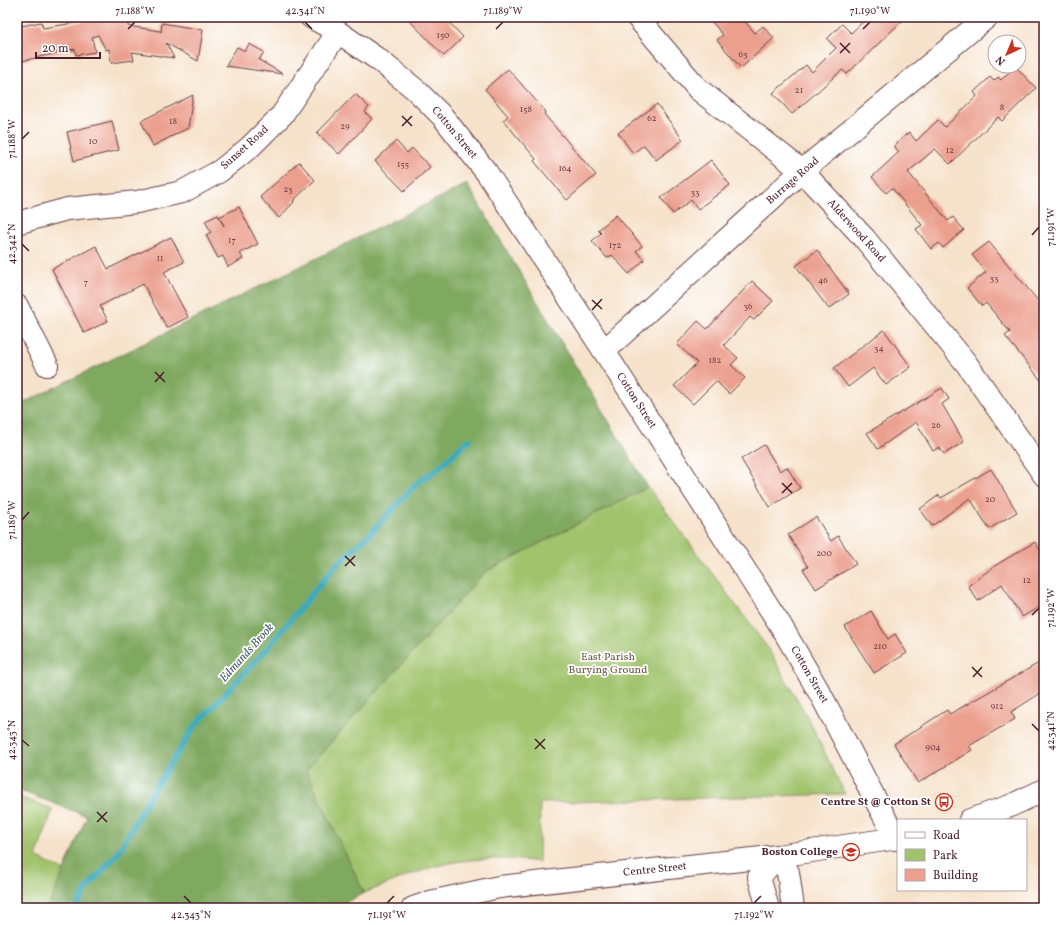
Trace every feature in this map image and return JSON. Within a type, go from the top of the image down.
[{"type":"street","name":"Cotton Street","points":[[311,17],[338,32],[379,60],[416,90],[443,117],[486,173],[604,351],[781,626],[822,697],[897,838]]},
{"type":"street","name":"Alderwood Road","points":[[637,17],[698,89],[802,172],[865,239],[966,363],[1044,475]]},
{"type":"street","name":"Burrage Road","points":[[604,351],[802,172],[987,17]]},
{"type":"street","name":"Sunset Road","points":[[17,223],[67,209],[137,202],[182,192],[220,171],[250,147],[282,115],[338,32]]},
{"type":"street","points":[[17,306],[47,365]]},
{"type":"street","points":[[973,819],[1010,806],[1044,790]]},
{"type":"street","name":"Centre Street","points":[[413,908],[430,902],[499,887],[778,856],[897,838]]},
{"type":"street","points":[[768,908],[759,877],[778,856],[788,872],[793,908]]},
{"type":"green space","points":[[467,184],[648,487],[485,572],[306,770],[364,893],[335,908],[48,908],[87,816],[17,790],[17,406]]},
{"type":"green space","name":"East Parish Burying Ground","points":[[648,487],[767,647],[807,716],[845,794],[540,803],[539,862],[510,859],[467,860],[416,872],[364,893],[306,770],[485,572]]},
{"type":"green space","points":[[17,796],[53,809],[36,857],[69,873],[52,908],[17,908]]},
{"type":"building","points":[[112,17],[132,17],[133,22],[128,24],[128,26],[161,32],[162,23],[203,30],[198,61],[166,43],[174,58],[132,52],[134,60],[111,63],[109,49],[106,50],[98,35],[92,37],[95,52],[76,55],[75,49],[17,62],[17,27],[41,22],[43,28]]},
{"type":"building","points":[[406,17],[444,17],[463,37],[444,56]]},
{"type":"building","points":[[708,17],[741,17],[755,33],[763,26],[774,38],[741,68],[717,40],[723,35]]},
{"type":"building","points":[[868,17],[906,17],[847,74],[842,70],[792,114],[773,93],[806,65],[812,72],[836,48],[827,39],[842,24],[851,33]]},
{"type":"building","points":[[249,44],[264,52],[259,60],[283,74],[226,66],[237,47],[245,51]]},
{"type":"building","points":[[508,69],[546,112],[544,114],[596,175],[567,200],[534,161],[536,159],[503,120],[508,116],[485,89]]},
{"type":"building","points":[[1007,74],[1023,74],[1036,88],[1002,121],[998,117],[950,164],[935,149],[908,172],[948,221],[953,217],[964,230],[943,248],[939,243],[931,249],[916,229],[922,225],[892,188],[886,193],[872,177],[899,152],[894,146],[909,132],[916,141],[938,120],[945,127],[977,96],[974,92],[990,77],[994,81],[998,77],[1001,80]]},
{"type":"building","points":[[355,94],[369,107],[365,112],[372,119],[339,154],[317,133]]},
{"type":"building","points":[[193,95],[188,128],[153,146],[141,121]]},
{"type":"building","points":[[657,104],[683,140],[656,160],[644,145],[633,153],[618,133]]},
{"type":"building","points":[[112,121],[119,150],[74,161],[67,132]]},
{"type":"building","points":[[396,141],[407,153],[412,148],[430,167],[404,191],[375,161]]},
{"type":"building","points":[[711,160],[730,185],[698,209],[691,200],[673,214],[661,198]]},
{"type":"building","points":[[299,162],[315,180],[293,201],[294,202],[279,218],[260,197]]},
{"type":"building","points":[[239,207],[258,244],[240,253],[243,259],[228,267],[223,256],[218,258],[206,235],[211,232],[205,221],[218,215],[219,217]]},
{"type":"building","points":[[616,215],[642,246],[636,251],[644,260],[629,274],[612,255],[607,258],[592,241],[601,233],[598,230]]},
{"type":"building","points":[[171,237],[184,262],[164,272],[188,317],[167,328],[143,284],[100,306],[108,321],[84,333],[52,269],[96,246],[108,269]]},
{"type":"building","points":[[989,242],[1044,308],[1044,384],[1005,336],[1010,332],[986,303],[982,306],[967,288],[986,272],[972,255]]},
{"type":"building","points":[[817,250],[849,294],[829,309],[796,266]]},
{"type":"building","points":[[752,281],[773,301],[754,320],[750,317],[724,345],[738,358],[731,365],[745,378],[729,394],[716,381],[693,404],[674,386],[697,363],[677,344],[698,321],[707,329]]},
{"type":"building","points":[[884,330],[911,367],[886,385],[873,368],[848,387],[834,368]]},
{"type":"building","points":[[942,388],[949,399],[942,404],[964,442],[944,454],[939,447],[933,451],[916,422],[878,449],[867,433]]},
{"type":"building","points":[[764,445],[780,471],[787,467],[800,488],[770,507],[741,459]]},
{"type":"building","points":[[991,469],[1017,512],[989,529],[970,498],[932,526],[920,509],[939,495],[941,498]]},
{"type":"building","points":[[816,517],[831,541],[838,536],[856,564],[816,589],[803,569],[808,567],[788,535]]},
{"type":"building","points":[[1035,542],[1044,556],[1044,604],[1022,617],[1002,584],[978,601],[968,586],[996,565]]},
{"type":"building","points":[[871,611],[888,639],[895,634],[907,653],[874,673],[845,627]]},
{"type":"building","points":[[1044,660],[1044,691],[1011,712],[1015,719],[969,746],[972,750],[918,783],[894,744],[947,710],[950,714]]},
{"type":"waterway","name":"Edmands Brook","points":[[76,908],[88,887],[117,854],[153,791],[195,726],[264,652],[337,564],[370,534],[417,483],[437,469],[469,440]]},
{"type":"place","name":"Centre St @ Cotton St","points":[[944,802]]},
{"type":"place","name":"Boston College","points":[[851,852]]}]
